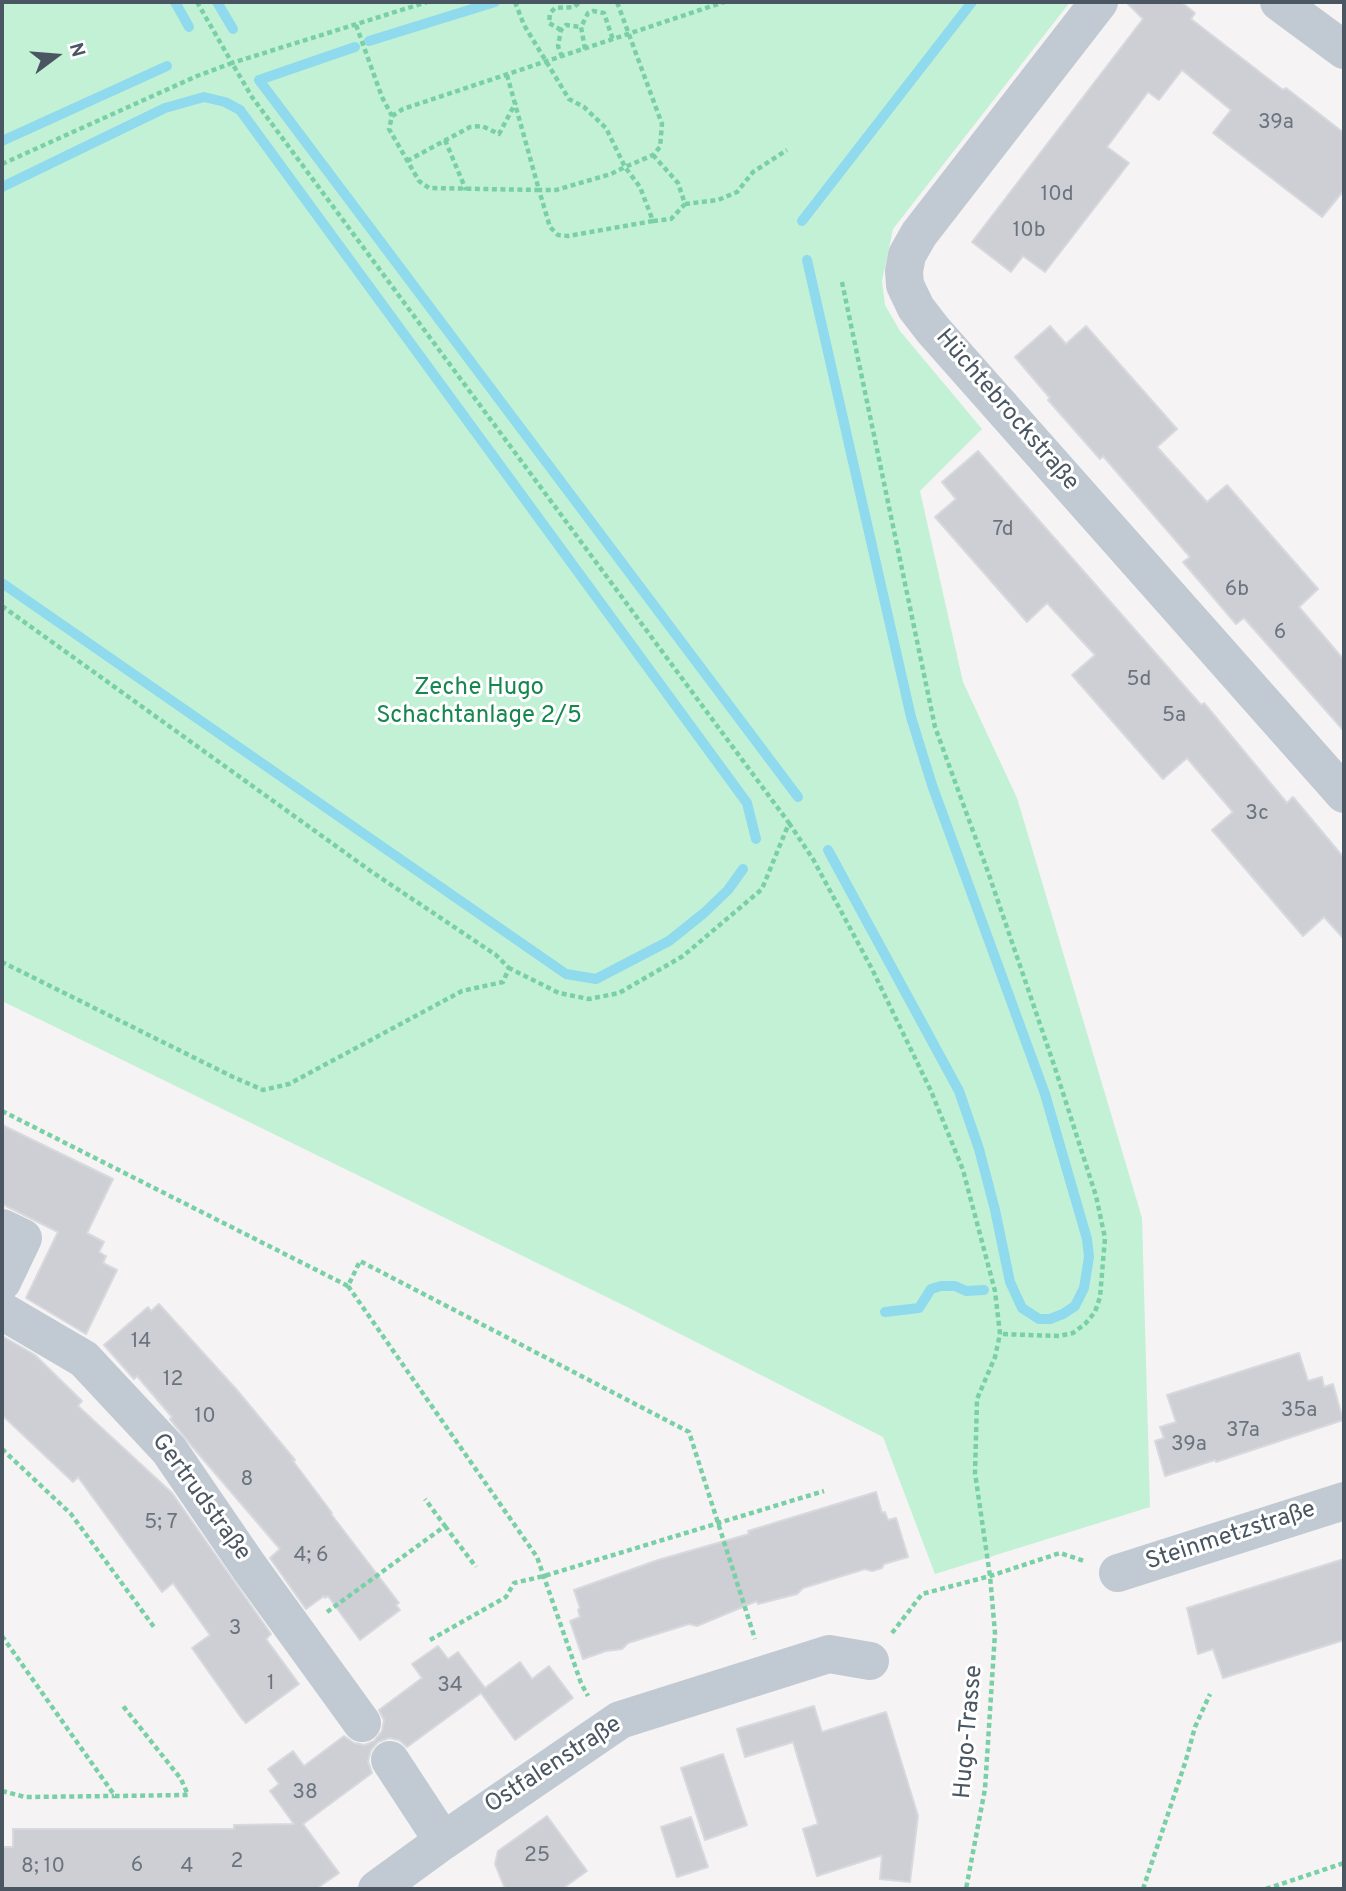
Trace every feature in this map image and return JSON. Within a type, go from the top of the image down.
[{"type":"street","name":"Hüchtebrockstraße","points":[[1099,2],[919,234],[907,255],[905,285],[916,309],[933,330],[1344,794]]},
{"type":"street","points":[[1279,2],[1344,50]]},
{"type":"street","points":[[2,1228],[23,1238],[2,1282]]},
{"type":"street","name":"Gertrudstraße","points":[[2,1311],[84,1359],[169,1450],[249,1567],[362,1723]]},
{"type":"street","name":"Steinmetzstraße","points":[[1118,1573],[1344,1501]]},
{"type":"street","name":"Ostfalenstraße","points":[[377,1889],[620,1720],[829,1654],[870,1661]]},
{"type":"street","points":[[390,1760],[443,1841]]},
{"type":"path","points":[[197,2],[252,97],[813,859],[872,970],[931,1091],[963,1170],[995,1291],[1000,1334],[1059,1336],[1073,1333],[1095,1312],[1100,1297],[1105,1238],[1096,1196],[1055,1068],[935,727],[842,282]]},
{"type":"path","points":[[2,164],[197,76],[427,2]]},
{"type":"path","points":[[515,2],[524,25],[569,99],[584,107],[606,128],[625,167],[640,187],[653,221]]},
{"type":"path","points":[[561,30],[549,23],[550,13],[555,8],[573,7],[580,2]]},
{"type":"path","points":[[356,25],[382,97],[392,116],[389,129],[419,181],[429,188],[556,190],[574,186],[653,156],[660,147],[662,124],[616,2]]},
{"type":"path","points":[[392,116],[403,109],[628,35],[710,4],[724,2]]},
{"type":"path","points":[[585,49],[580,27],[588,13],[604,13],[613,40]]},
{"type":"path","points":[[562,57],[558,46],[561,30],[566,25],[580,27]]},
{"type":"path","points":[[507,75],[538,190],[550,227],[558,235],[568,236],[671,219],[685,204],[718,200],[737,192],[753,172],[787,150]]},
{"type":"path","points":[[407,161],[470,127],[481,126],[499,134],[516,102]]},
{"type":"path","points":[[445,140],[466,190]]},
{"type":"path","points":[[653,156],[678,183],[685,204]]},
{"type":"path","points":[[2,606],[372,872],[496,955],[509,968],[559,993],[589,999],[619,993],[683,956],[762,889],[789,823]]},
{"type":"path","points":[[2,962],[263,1090],[289,1084],[462,991],[503,982],[509,968]]},
{"type":"path","points":[[2,1111],[348,1286],[537,1558],[581,1683],[607,1729]]},
{"type":"path","points":[[348,1286],[360,1261],[689,1432],[766,1673]]},
{"type":"path","name":"Hugo-Trasse","points":[[966,1889],[985,1789],[995,1633],[990,1576],[975,1473],[977,1399],[995,1357],[1000,1334]]},
{"type":"path","points":[[2,1449],[71,1514],[154,1627]]},
{"type":"path","points":[[430,1640],[506,1597],[514,1583],[824,1491]]},
{"type":"path","points":[[425,1499],[476,1567]]},
{"type":"path","points":[[326,1613],[444,1526]]},
{"type":"path","points":[[870,1661],[922,1594],[990,1576],[1060,1553],[1118,1573]]},
{"type":"path","points":[[2,1636],[115,1796]]},
{"type":"path","points":[[1143,1889],[1195,1727],[1210,1694]]},
{"type":"path","points":[[2,1791],[25,1797],[188,1795],[181,1779],[123,1706]]},
{"type":"path","points":[[1266,1889],[1344,1863]]},
{"type":"green space","name":"Zeche Hugo Schachtanlage 2/5","points":[[2,2],[1070,2],[893,229],[882,281],[885,305],[900,331],[982,429],[920,491],[963,682],[1017,798],[1142,1218],[1150,1507],[935,1574],[883,1437],[629,1308],[2,1001]]},
{"type":"building","points":[[1126,2],[1181,2],[1195,13],[1191,19],[1344,133],[1344,190],[1322,217],[1213,133],[1231,110],[1182,70],[1159,100],[1148,92],[1107,147],[1129,163],[1045,272],[1023,256],[1011,272],[972,242],[1143,19]]},
{"type":"building","points":[[1050,326],[1066,344],[1086,326],[1177,429],[1157,447],[1207,502],[1227,485],[1318,589],[1299,607],[1344,660],[1344,731],[1244,618],[1236,624],[1183,562],[1190,557],[1103,456],[1100,459],[1048,400],[1050,398],[1015,357]]},
{"type":"building","points":[[978,451],[1201,705],[1204,703],[1287,803],[1293,797],[1344,858],[1344,939],[1324,917],[1303,936],[1212,830],[1233,812],[1187,758],[1163,779],[1072,675],[1095,655],[1047,603],[1027,622],[935,517],[956,499],[942,482]]},
{"type":"building","points":[[2,1125],[113,1179],[87,1233],[104,1242],[99,1252],[106,1256],[103,1263],[117,1270],[86,1334],[26,1298],[58,1232],[2,1204]]},
{"type":"building","points":[[159,1304],[236,1389],[295,1460],[293,1461],[331,1514],[399,1603],[396,1605],[400,1610],[360,1640],[328,1596],[306,1609],[270,1558],[280,1549],[196,1451],[170,1419],[172,1417],[137,1376],[134,1379],[104,1345],[148,1307],[151,1311]]},
{"type":"building","points":[[2,1336],[35,1355],[82,1401],[78,1406],[172,1493],[271,1634],[266,1639],[299,1684],[246,1723],[242,1719],[192,1648],[210,1635],[173,1583],[162,1592],[78,1477],[73,1482],[2,1415]]},
{"type":"building","points":[[1299,1353],[1308,1381],[1322,1377],[1324,1387],[1333,1384],[1343,1420],[1165,1476],[1155,1441],[1164,1438],[1160,1427],[1176,1422],[1167,1395]]},
{"type":"building","points":[[876,1492],[882,1513],[885,1512],[888,1520],[896,1518],[908,1557],[884,1564],[882,1568],[872,1571],[865,1569],[803,1588],[797,1594],[758,1604],[757,1601],[697,1626],[689,1624],[628,1643],[622,1649],[583,1659],[570,1621],[580,1617],[574,1590],[658,1560],[749,1534],[748,1531]]},
{"type":"building","points":[[1344,1559],[1344,1640],[1223,1678],[1213,1649],[1198,1654],[1187,1608]]},
{"type":"building","points":[[438,1646],[448,1659],[458,1652],[485,1688],[520,1662],[532,1679],[549,1666],[573,1698],[515,1740],[481,1693],[407,1747],[399,1740],[389,1738],[378,1742],[371,1750],[368,1761],[372,1773],[303,1824],[339,1873],[316,1889],[2,1889],[2,1847],[13,1847],[13,1829],[234,1829],[234,1825],[294,1824],[270,1791],[279,1784],[268,1769],[293,1751],[304,1766],[344,1736],[354,1743],[365,1745],[374,1741],[382,1731],[384,1720],[379,1710],[422,1678],[412,1664]]},
{"type":"building","points":[[814,1706],[822,1732],[886,1712],[918,1816],[910,1882],[880,1879],[882,1855],[817,1876],[803,1829],[818,1824],[793,1742],[745,1757],[737,1729]]},
{"type":"building","points":[[723,1754],[747,1825],[705,1840],[681,1768]]},
{"type":"building","points":[[547,1816],[587,1871],[562,1889],[505,1889],[495,1864],[498,1851]]},
{"type":"building","points":[[691,1817],[708,1867],[677,1877],[661,1827]]},
{"type":"waterway","points":[[175,2],[189,27]]},
{"type":"waterway","points":[[217,2],[233,29]]},
{"type":"waterway","points":[[369,41],[495,2]]},
{"type":"waterway","points":[[802,221],[972,2]]},
{"type":"waterway","points":[[355,47],[259,80],[798,797]]},
{"type":"waterway","points":[[2,141],[167,66]]},
{"type":"waterway","points":[[2,187],[165,108],[204,97],[225,102],[240,110],[747,803],[756,839]]},
{"type":"waterway","points":[[807,260],[911,717],[932,785],[1045,1094],[1087,1239],[1089,1257],[1084,1288],[1075,1306],[1063,1314],[1050,1319],[1039,1319],[1022,1308],[1010,1282],[979,1149],[959,1091],[828,850]]},
{"type":"waterway","points":[[2,583],[566,974],[596,979],[669,941],[728,890],[743,869]]},
{"type":"waterway","points":[[885,1312],[919,1308],[931,1289],[941,1286],[955,1286],[966,1291],[984,1290]]}]
